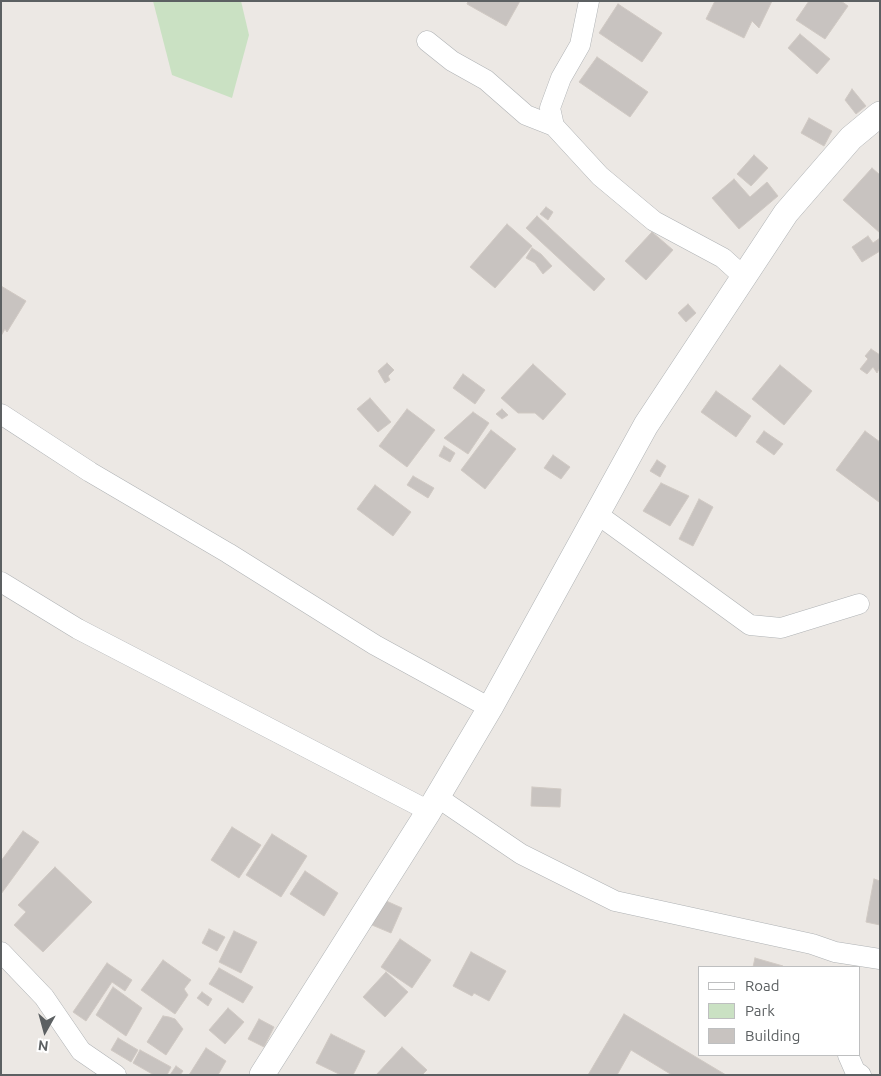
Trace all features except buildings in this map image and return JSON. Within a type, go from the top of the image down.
[{"type":"street","points":[[554,126],[550,108],[561,78],[580,45],[588,1]]},
{"type":"street","points":[[427,41],[452,61],[486,80],[526,115],[554,126],[600,176],[654,220],[723,258],[744,277]]},
{"type":"street","points":[[262,1075],[433,804],[490,708],[646,425],[786,212],[850,138],[880,114]]},
{"type":"street","points":[[1,414],[90,472],[228,553],[376,645],[490,708]]},
{"type":"street","points":[[598,514],[750,625],[781,628],[859,604]]},
{"type":"street","points":[[1,582],[78,629],[433,804],[520,854],[615,901],[812,944],[836,960],[880,959]]},
{"type":"street","points":[[1,952],[44,997],[81,1051],[116,1075]]},
{"type":"street","points":[[848,1056],[855,1071],[861,1075]]},
{"type":"green space","points":[[153,1],[241,1],[249,35],[232,98],[172,75]]}]
